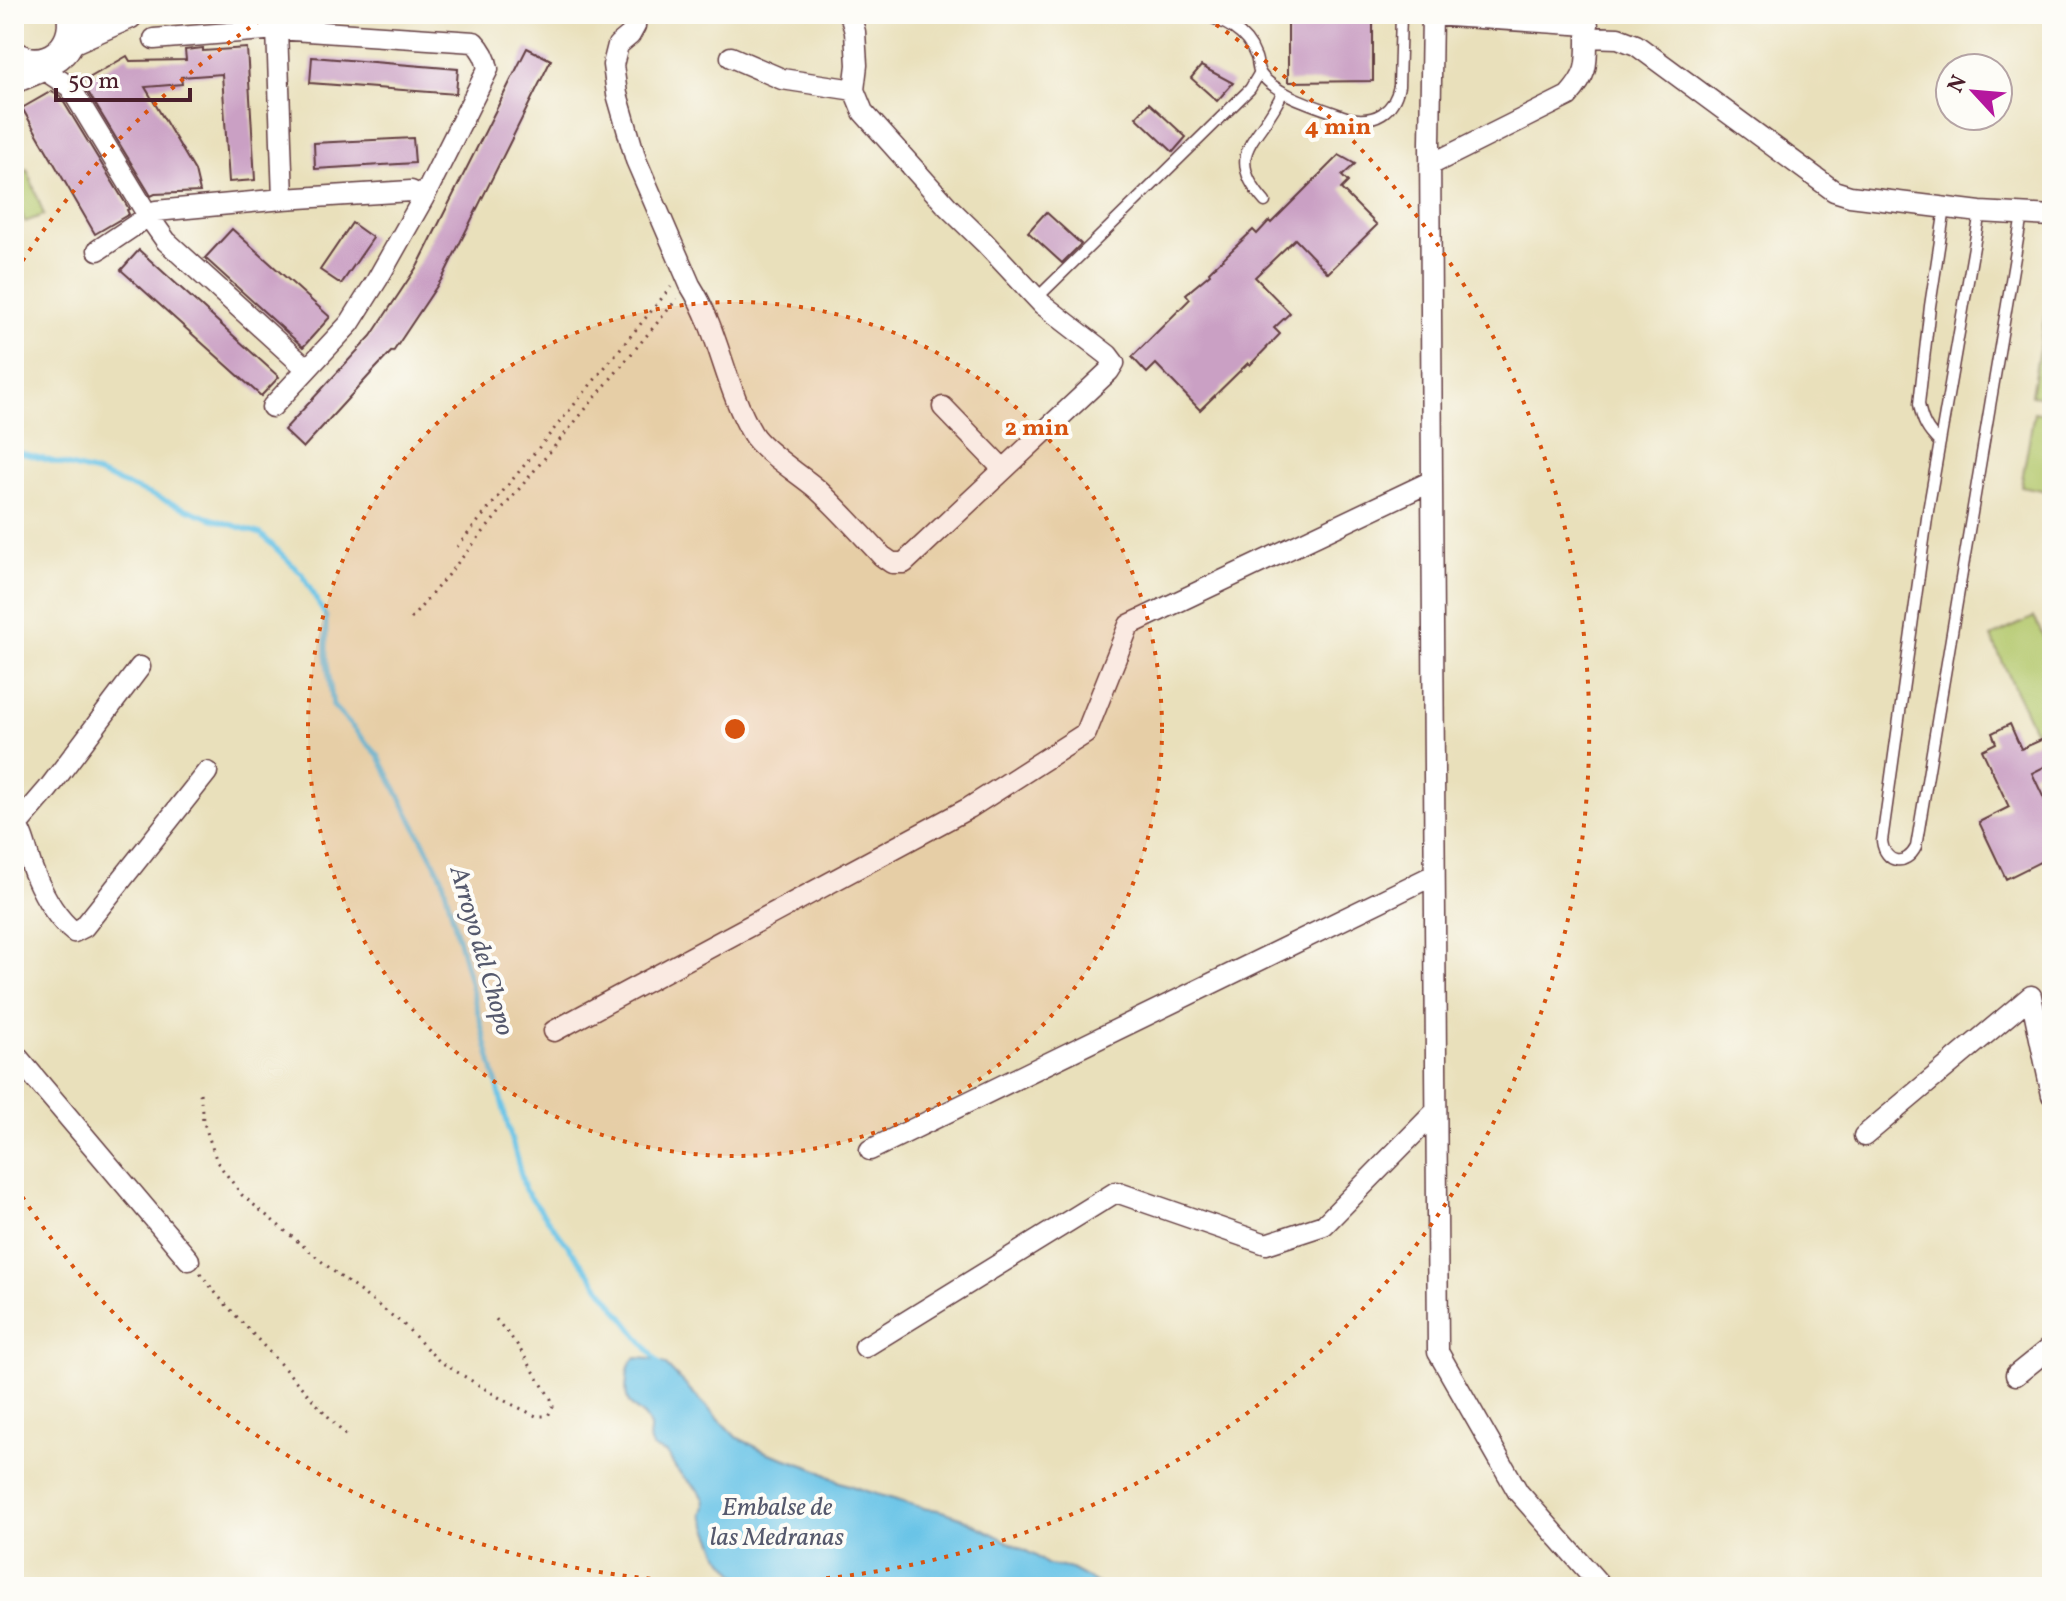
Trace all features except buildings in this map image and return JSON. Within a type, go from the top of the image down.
[{"type":"main road","points":[[25,66],[53,58],[70,32],[128,14]]},
{"type":"street","points":[[636,14],[635,26],[618,45],[613,65],[617,94],[636,160],[698,299],[737,406],[754,438],[818,490],[882,556],[892,563],[904,563],[1114,363],[1037,298],[863,112],[854,90],[857,65],[855,32],[850,14]]},
{"type":"street","points":[[1602,1587],[1518,1492],[1438,1352],[1430,165],[1432,15],[1588,25],[1636,45],[1834,191],[1850,196],[1945,208],[2052,216]]},
{"type":"street","points":[[1430,165],[1568,96],[1582,80],[1587,63],[1588,25]]},
{"type":"street","points":[[154,39],[277,29],[474,42],[486,58],[488,69],[392,256],[350,323],[272,407]]},
{"type":"street","points":[[277,29],[283,199]]},
{"type":"street","points":[[70,32],[70,87],[149,217],[166,241],[307,369]]},
{"type":"street","points":[[731,57],[782,79],[854,90]]},
{"type":"street","points":[[25,66],[70,87]]},
{"type":"street","points":[[98,250],[156,211],[411,191],[424,197]]},
{"type":"street","points":[[943,407],[1003,469]]},
{"type":"street","points":[[554,1031],[969,808],[1086,733],[1129,625],[1432,481]]},
{"type":"street","points":[[140,667],[48,789],[15,823],[34,875],[61,922],[74,932],[84,927],[207,772]]},
{"type":"street","points":[[870,1150],[1434,875]]},
{"type":"street","points":[[1864,1136],[2031,996],[2052,1095]]},
{"type":"street","points":[[14,1053],[189,1260]]},
{"type":"street","points":[[865,1347],[1116,1192],[1266,1244],[1324,1225],[1436,1111]]},
{"type":"street","points":[[2016,1375],[2052,1346]]},
{"type":"lane","points":[[1202,14],[1229,24],[1248,41],[1260,72],[1282,93],[1360,120],[1382,114],[1397,97],[1401,14]]},
{"type":"lane","points":[[1037,298],[1250,89],[1260,72]]},
{"type":"lane","points":[[1265,202],[1252,188],[1245,158],[1253,136],[1269,118],[1282,93]]},
{"type":"lane","points":[[1940,443],[1929,433],[1919,404],[1945,208]]},
{"type":"lane","points":[[1980,212],[1928,511],[1882,841],[1884,853],[1899,861],[1910,857],[1916,847],[2022,215]]},
{"type":"path","points":[[457,547],[687,278]]},
{"type":"path","points":[[411,619],[585,408],[687,278]]},
{"type":"path","points":[[200,1093],[203,1120],[217,1162],[242,1195],[338,1275],[403,1324],[439,1361],[505,1401],[536,1416],[548,1416],[553,1410],[551,1399],[516,1343],[494,1317]]},
{"type":"path","points":[[189,1260],[347,1437]]},
{"type":"green space","points":[[27,169],[44,215],[25,222],[14,194],[14,174]]},
{"type":"green space","points":[[2049,292],[2052,293],[2052,398],[2031,395]]},
{"type":"green space","points":[[2034,412],[2052,415],[2052,492],[2021,486]]},
{"type":"green space","points":[[2034,617],[2052,655],[2052,721],[2034,730],[1991,637]]},
{"type":"water","name":"Embalse de las Medranas","points":[[636,1358],[665,1364],[736,1437],[766,1452],[866,1491],[960,1517],[1048,1565],[1069,1568],[1104,1587],[747,1587],[720,1556],[702,1514],[705,1501],[702,1495],[677,1470],[667,1454],[651,1445],[647,1420],[630,1404],[626,1390],[628,1370]]},
{"type":"waterway","name":"Arroyo del Chopo","points":[[14,451],[96,473],[207,517],[261,534],[302,574],[326,617],[326,655],[333,706],[378,755],[442,877],[525,1190],[660,1365]]}]
